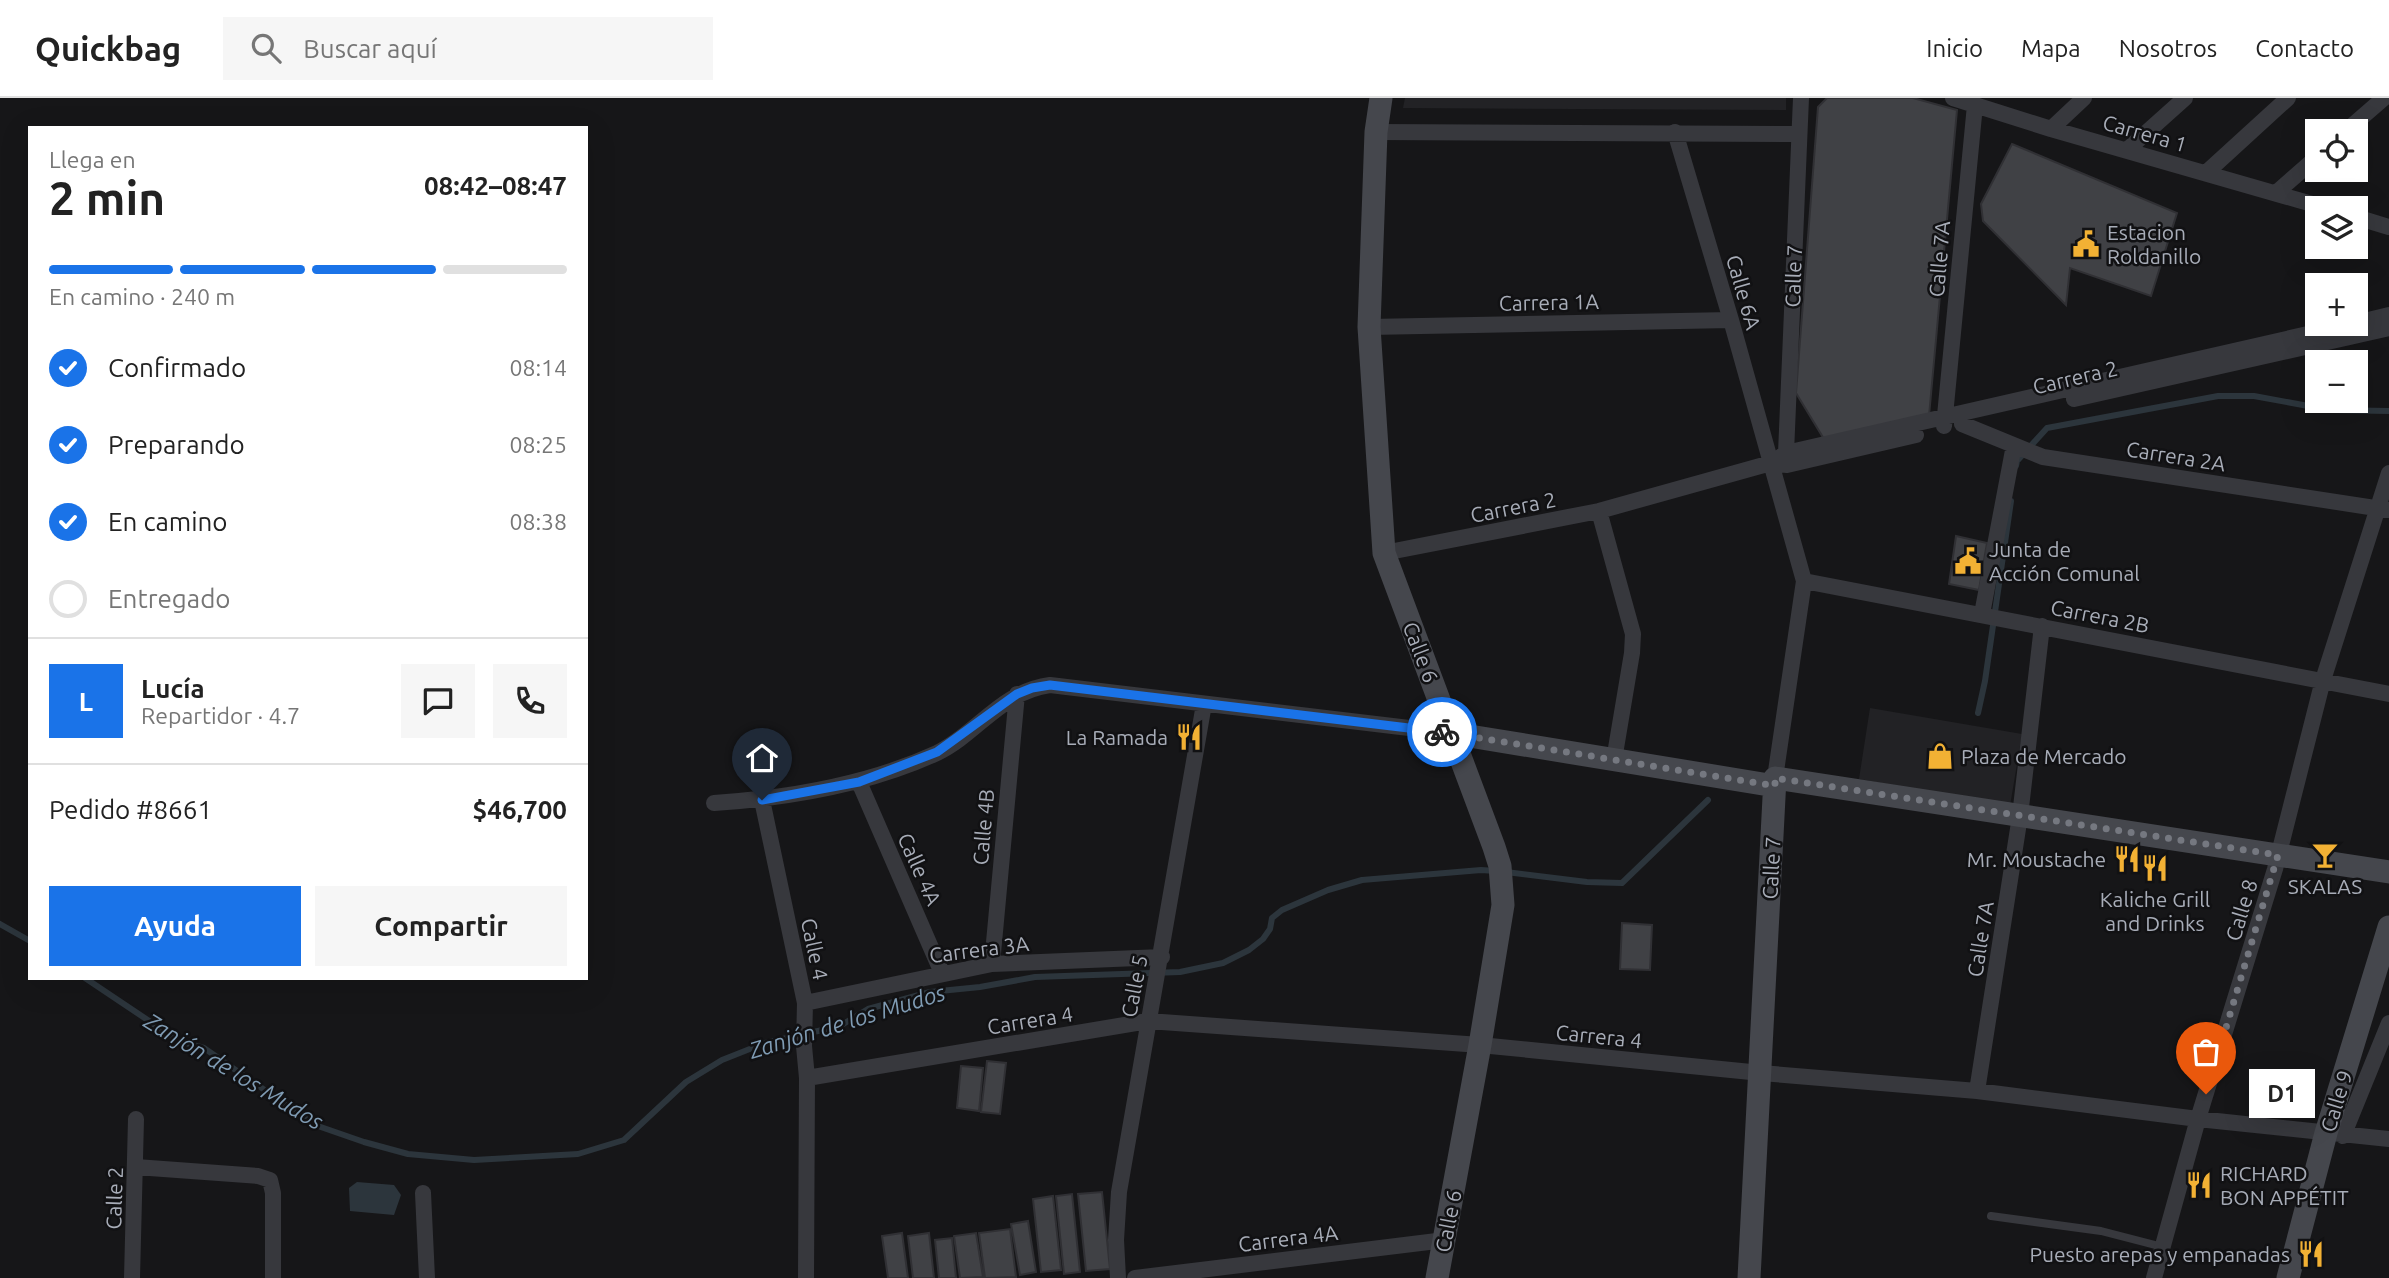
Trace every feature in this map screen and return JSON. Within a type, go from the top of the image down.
[{"type":"street","name":"Calle 6","points":[[1381,98],[1377,132],[1369,327],[1384,553],[1501,875],[1503,905],[1437,1278]]},
{"type":"street","name":"Calle 7","points":[[1786,453],[1801,98]]},
{"type":"street","name":"Carrera 1","points":[[1953,98],[2305,202]]},
{"type":"street","points":[[2051,129],[2084,98]]},
{"type":"street","points":[[2127,150],[2185,98]]},
{"type":"street","points":[[2207,172],[2288,98]]},
{"type":"street","points":[[2360,119],[2384,98]]},
{"type":"street","name":"Calle 7A","points":[[1944,423],[1975,105]]},
{"type":"street","points":[[1377,132],[1798,134]]},
{"type":"street","name":"Calle 6A","points":[[1675,132],[1771,463]]},
{"type":"street","points":[[2276,193],[2305,168]]},
{"type":"street","points":[[2368,221],[2389,227]]},
{"type":"street","name":"Carrera 2","points":[[2368,320],[2389,315]]},
{"type":"street","name":"Carrera 1A","points":[[1369,327],[1731,320]]},
{"type":"street","name":"Carrera 2","points":[[1384,553],[1599,511],[1771,463],[1786,453],[1944,423],[1962,424],[2389,328]]},
{"type":"street","name":"Carrera 2","points":[[1771,463],[1787,465],[1944,423],[2305,335]]},
{"type":"street","name":"Carrera 2A","points":[[1962,424],[2043,457],[2383,509]]},
{"type":"street","points":[[1986,614],[2017,447]]},
{"type":"street","name":"Calle 7","points":[[1749,1278],[1775,786],[1804,580],[1771,463]]},
{"type":"street","name":"Calle 8","points":[[2154,1278],[2198,1119],[2277,862],[2323,680],[2383,509],[2389,473]]},
{"type":"street","points":[[1599,511],[1633,634],[1614,760]]},
{"type":"street","name":"Carrera 2B","points":[[1804,580],[2389,694]]},
{"type":"street","name":"Calle 7A","points":[[1977,1091],[2019,823],[2042,626]]},
{"type":"street","points":[[714,803],[762,800],[859,782],[937,752],[1017,694],[1050,685],[1451,733],[1775,786],[2277,862],[2389,873]]},
{"type":"street","name":"Calle 4B","points":[[992,964],[1017,694]]},
{"type":"street","name":"Calle 5","points":[[1118,1278],[1116,1240],[1119,1192],[1204,704]]},
{"type":"street","name":"Calle 4A","points":[[859,782],[942,973]]},
{"type":"street","name":"Calle 4","points":[[762,800],[805,1010],[806,1278]]},
{"type":"street","points":[[2277,862],[2389,888]]},
{"type":"street","name":"Calle 9","points":[[2288,1278],[2335,1134],[2389,926]]},
{"type":"street","name":"Carrera 3A","points":[[805,1010],[942,973],[992,964],[1161,960]]},
{"type":"street","name":"Carrera 4","points":[[807,1078],[1148,1021],[1480,1045],[1977,1091],[2198,1119],[2389,1139]]},
{"type":"street","name":"Calle 9","points":[[2335,1134],[2389,1023]]},
{"type":"street","name":"Calle 2","points":[[132,1278],[136,1119]]},
{"type":"street","points":[[136,1167],[258,1176],[270,1181],[273,1193],[273,1278]]},
{"type":"street","points":[[423,1193],[427,1278]]},
{"type":"street","name":"Carrera 4A","points":[[1135,1278],[1445,1240]]},
{"type":"lane","points":[[1991,1216],[2101,1231],[2163,1247]]},
{"type":"shaded area","points":[[1405,98],[1786,98],[1786,110],[1403,108]]},
{"type":"shaded area","name":"Plaza de Mercado","points":[[1870,708],[2022,734],[2010,806],[1859,779]]},
{"type":"shaded area","points":[[357,1182],[394,1185],[401,1195],[394,1215],[350,1211],[349,1188]]},
{"type":"building","points":[[1827,98],[1913,98],[1957,110],[1929,416],[1824,439],[1796,393],[1818,107]]},
{"type":"building","name":"Estacion Roldanillo","points":[[2012,144],[2177,213],[2151,296],[2070,268],[2066,305],[1983,221],[1981,204]]},
{"type":"building","name":"Junta de Acción Comunal","points":[[1956,536],[1987,543],[1979,590],[1949,584]]},
{"type":"building","points":[[1622,923],[1652,925],[1650,970],[1620,969]]},
{"type":"building","points":[[987,1061],[1006,1063],[1000,1114],[981,1112]]},
{"type":"building","points":[[961,1066],[983,1068],[979,1111],[957,1108]]},
{"type":"building","points":[[1102,1192],[1110,1269],[1086,1271],[1078,1194]]},
{"type":"building","points":[[1072,1194],[1080,1272],[1064,1274],[1056,1196]]},
{"type":"building","points":[[1053,1196],[1061,1270],[1041,1272],[1033,1199]]},
{"type":"building","points":[[1028,1221],[1036,1272],[1020,1275],[1011,1224]]},
{"type":"building","points":[[1010,1229],[1016,1277],[985,1278],[979,1233]]},
{"type":"building","points":[[902,1233],[908,1278],[888,1278],[882,1236]]},
{"type":"building","points":[[929,1233],[934,1278],[913,1278],[908,1236]]},
{"type":"building","points":[[976,1233],[983,1277],[960,1278],[954,1236]]},
{"type":"building","points":[[952,1238],[956,1278],[939,1278],[935,1240]]},
{"type":"waterway","name":"Zanjón de los Mudos","points":[[2016,466],[2017,461],[2047,428],[2218,396],[2254,396],[2330,410],[2389,411]]},
{"type":"waterway","name":"Zanjón de los Mudos","points":[[1978,713],[2011,501]]},
{"type":"waterway","name":"Zanjón de los Mudos","points":[[1506,872],[1587,882],[1622,883],[1708,800]]},
{"type":"waterway","name":"Zanjón de los Mudos","points":[[88,980],[179,1041],[204,1048],[315,1125],[408,1154],[474,1160],[578,1154],[624,1140],[686,1082],[722,1060],[765,1043],[840,1026],[868,1009],[930,992],[980,987],[1035,977],[1180,972],[1223,963],[1249,950],[1263,939],[1270,929],[1272,918],[1282,910],[1328,890],[1362,880],[1496,871]]},
{"type":"waterway","name":"Zanjón de los Mudos","points":[[0,924],[28,940]]},
{"type":"way so far","points":[[1442,732],[1775,786],[1775,778],[2278,855],[2206,1094]]},
{"type":"place","name":"Estacion Roldanillo","points":[[2086,244]]},
{"type":"place","name":"Junta de Acción Comunal","points":[[1968,561]]},
{"type":"place","name":"La Ramada","points":[[1189,737]]},
{"type":"place","name":"Plaza de Mercado","points":[[1940,756]]},
{"type":"place","name":"SKALAS","points":[[2325,855]]},
{"type":"place","name":"Mr. Moustache","points":[[2127,859]]},
{"type":"place","name":"Kaliche Grill and Drinks","points":[[2155,868]]},
{"type":"place","name":"D1","points":[[2206,1094]]},
{"type":"place","name":"RICHARD BON APPÉTIT","points":[[2199,1185]]},
{"type":"place","name":"Puesto arepas y empanadas","points":[[2311,1254]]},
{"type":"route","points":[[762,800],[859,782],[937,752],[1017,694],[1050,685],[1442,732]]}]
